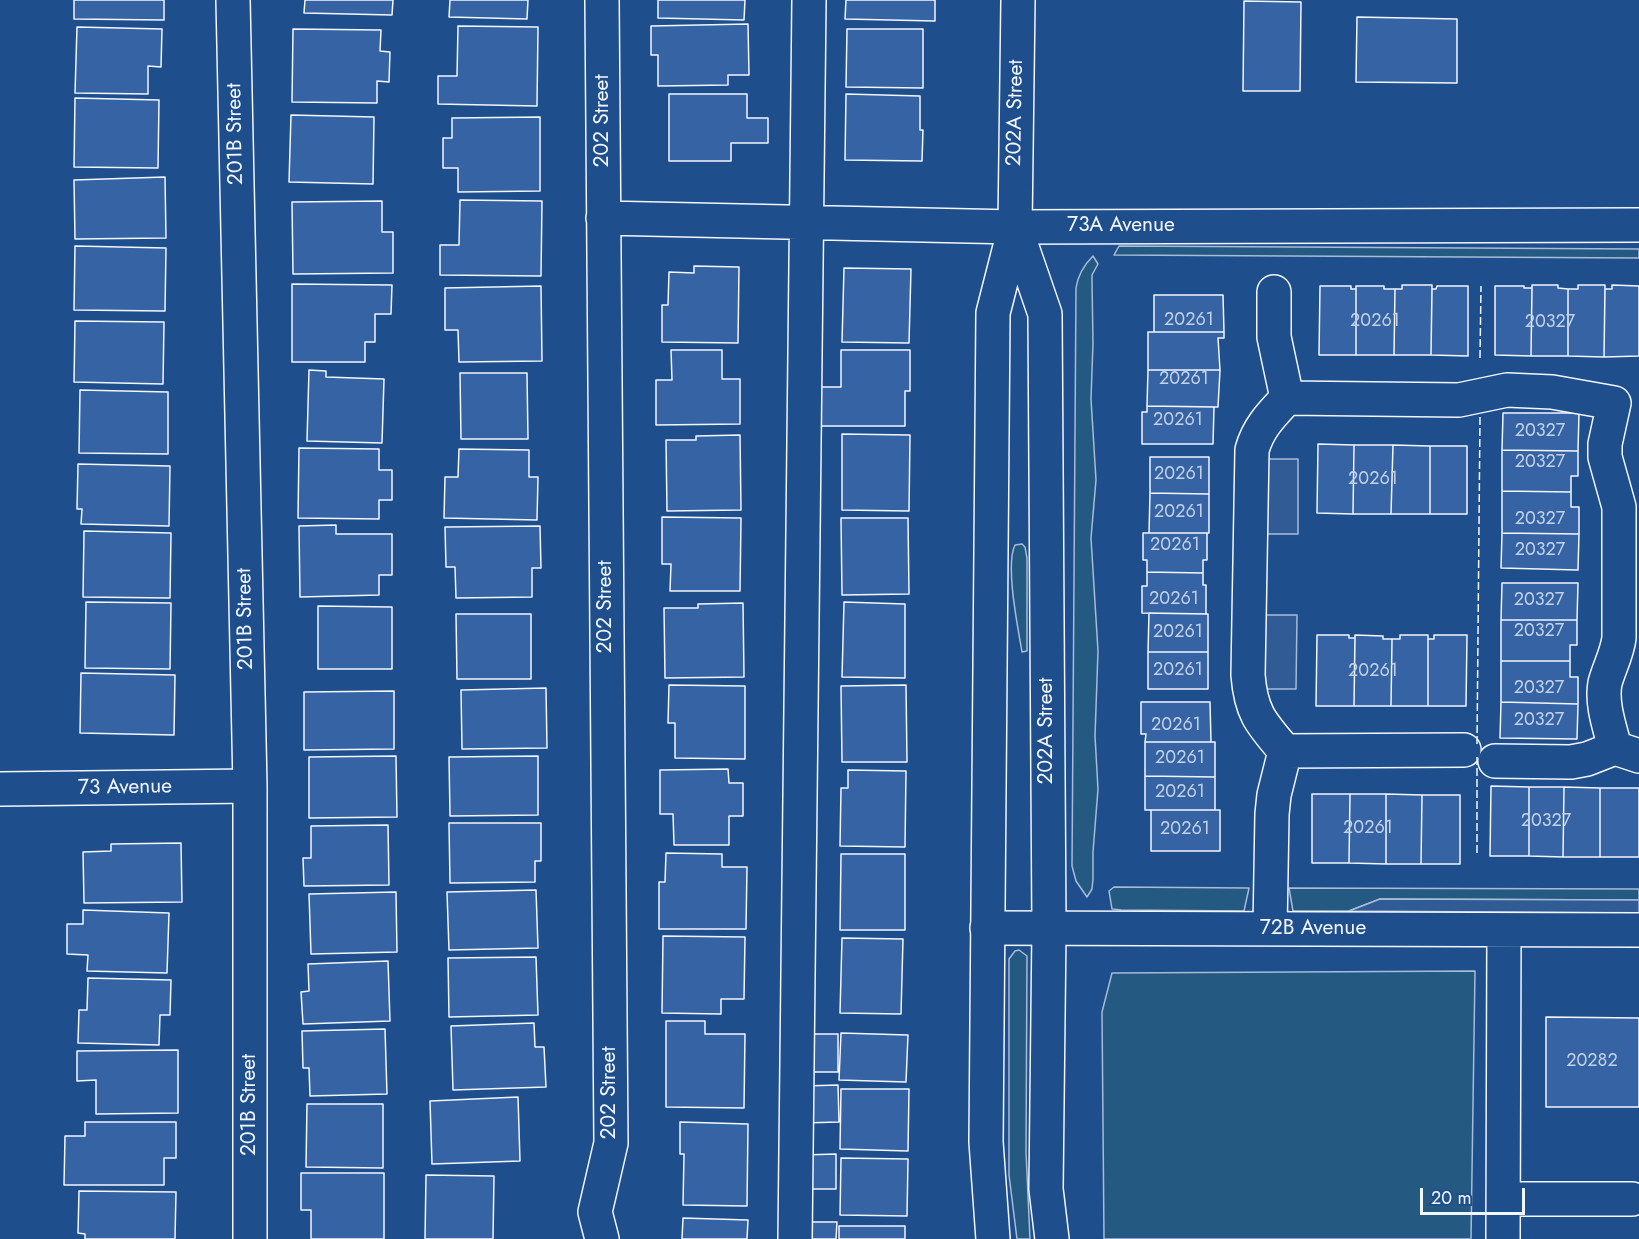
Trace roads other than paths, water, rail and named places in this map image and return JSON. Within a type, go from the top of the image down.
[{"type":"street","name":"201B Street","points":[[233,0],[250,786],[250,1239]]},
{"type":"street","name":"202 Street","points":[[598,1226],[611,1143],[602,0]]},
{"type":"street","points":[[795,1239],[809,0]]},
{"type":"street","name":"202A Street","points":[[993,1239],[986,1142],[993,314],[1015,226],[1018,0]]},
{"type":"street","name":"73A Avenue","points":[[603,218],[1015,226],[1639,225]]},
{"type":"street","name":"202A Street","points":[[1015,226],[1044,314],[1049,928],[1046,1189],[1052,1239]]},
{"type":"street","points":[[1274,292],[1274,337],[1287,398]]},
{"type":"street","points":[[1285,750],[1255,713],[1250,697],[1248,675],[1251,450],[1265,422],[1287,398],[1459,400],[1508,390],[1627,400],[1610,428],[1605,444],[1605,457],[1619,507],[1619,638],[1615,658],[1605,684],[1605,700],[1627,752],[1571,762],[1495,761]]},
{"type":"street","points":[[1285,750],[1464,750]]},
{"type":"street","points":[[1270,929],[1272,814],[1274,795],[1285,750]]},
{"type":"street","name":"73 Avenue","points":[[0,789],[250,786]]},
{"type":"street","name":"72B Avenue","points":[[987,928],[1639,930]]},
{"type":"street","points":[[1503,1239],[1504,930]]},
{"type":"street","points":[[1504,1199],[1632,1199]]}]
